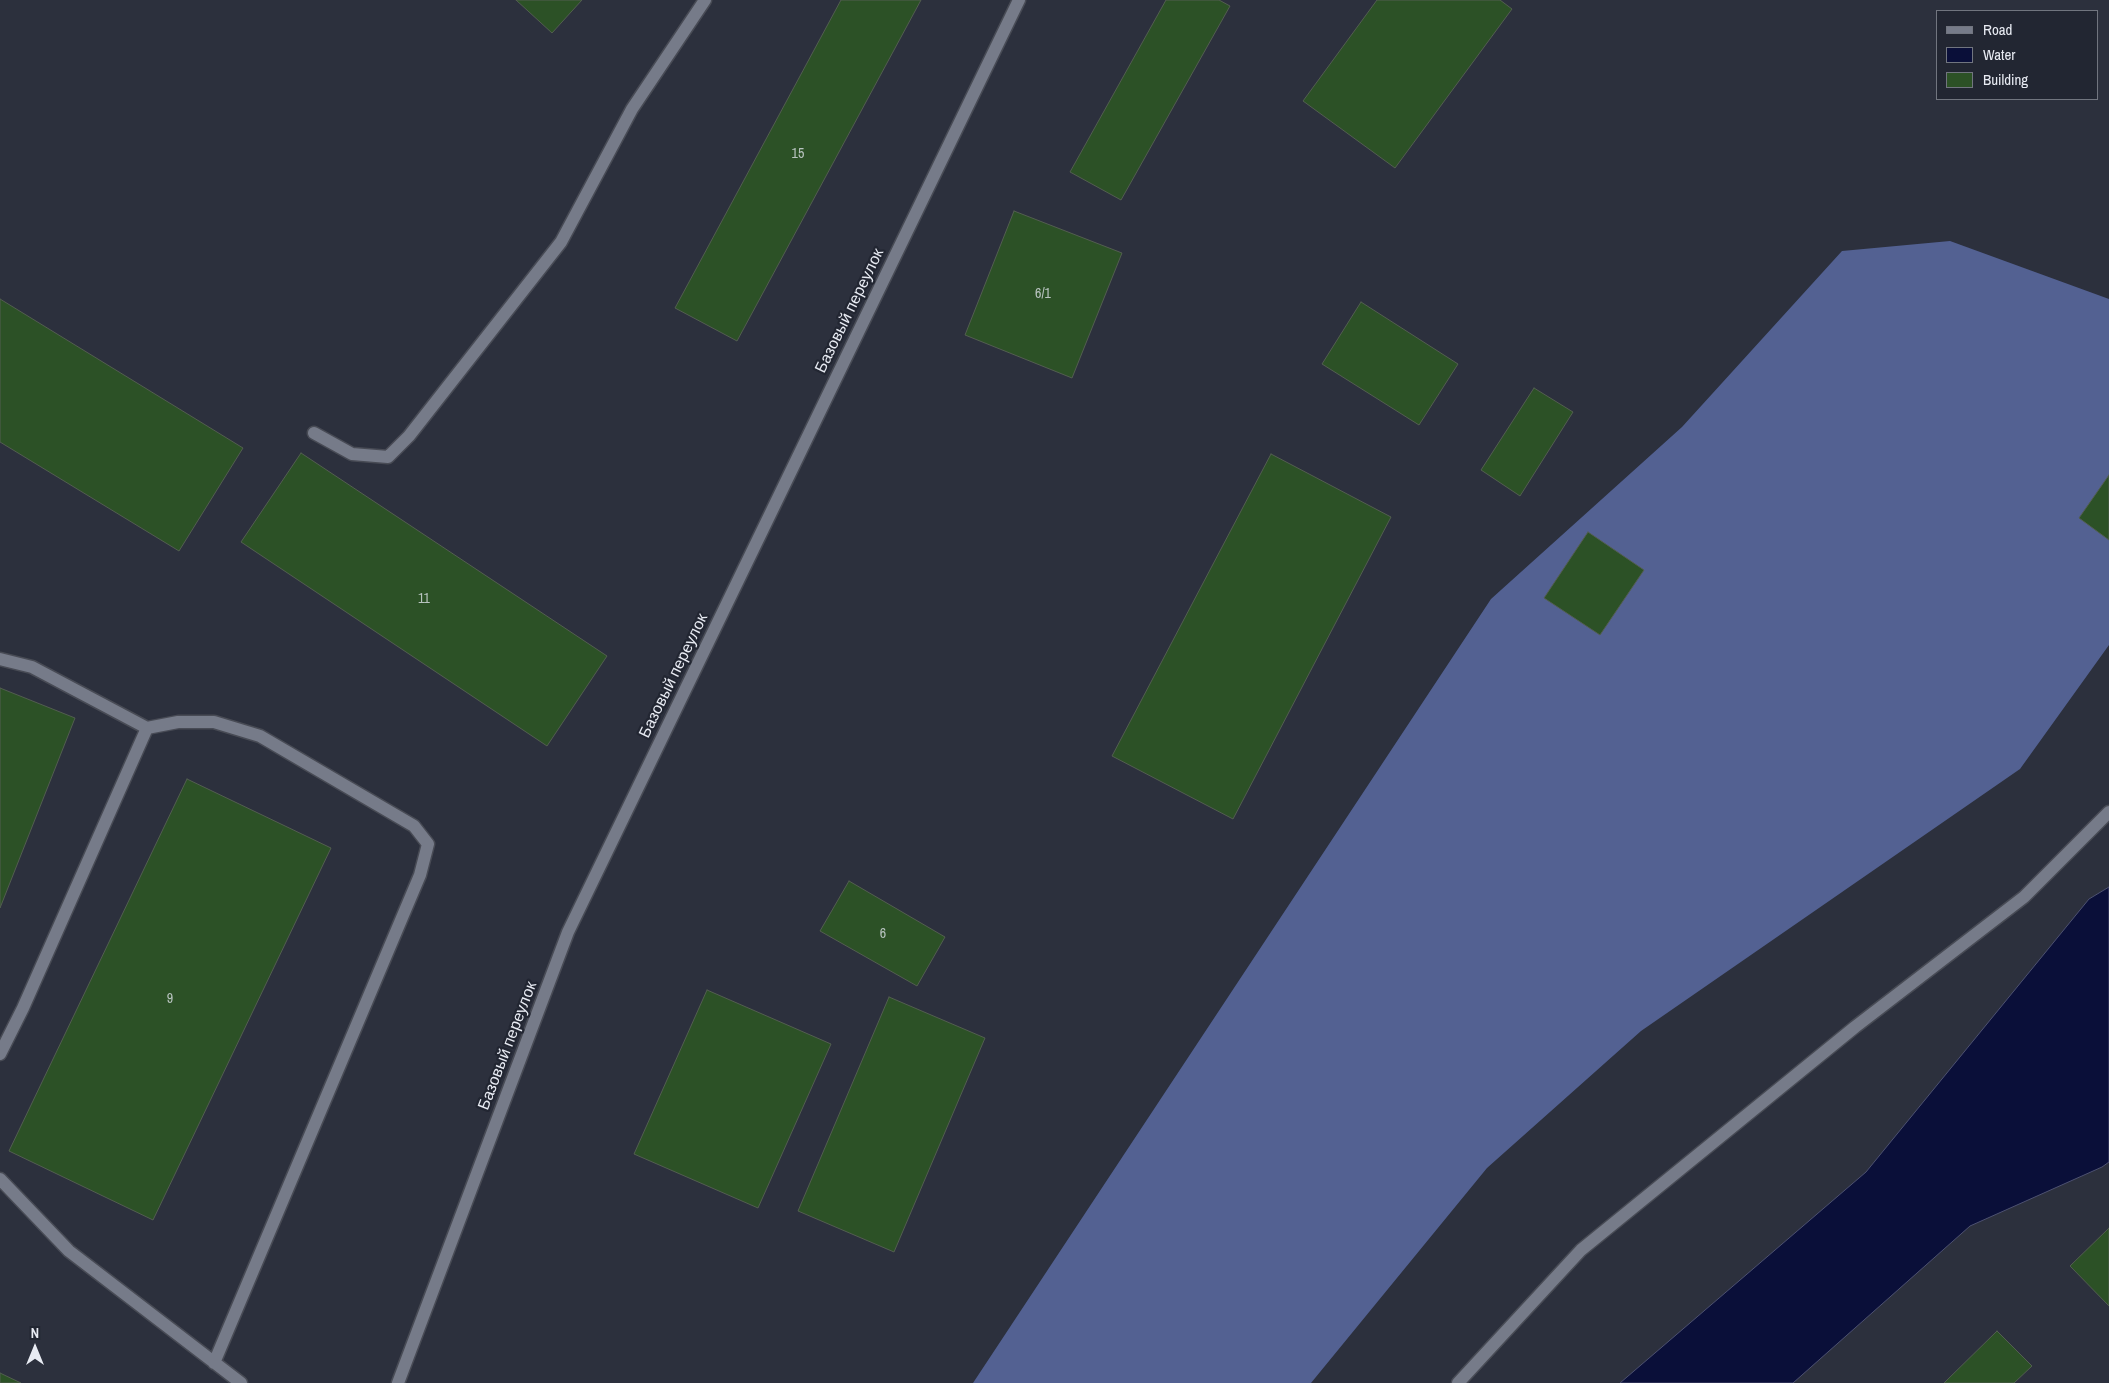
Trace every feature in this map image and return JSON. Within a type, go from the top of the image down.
[{"type":"street","points":[[314,432],[352,454],[388,457],[409,436],[562,242],[632,109],[705,0]]},
{"type":"street","name":"Базовый переулок","points":[[398,1383],[568,932],[1019,0]]},
{"type":"street","points":[[0,659],[32,666],[146,728],[178,722],[214,722],[260,736],[414,826],[428,844],[420,875],[214,1362]]},
{"type":"street","points":[[0,1054],[23,1008],[146,728]]},
{"type":"street","points":[[1458,1383],[1581,1250],[1855,1027],[2024,897],[2109,812]]},
{"type":"street","points":[[0,1179],[69,1251],[241,1383]]},
{"type":"shaded area","points":[[1950,241],[2109,299],[2109,645],[2020,769],[1641,1031],[1487,1168],[1311,1383],[973,1383],[1491,599],[1682,427],[1842,251]]},
{"type":"water","points":[[2109,887],[2109,1162],[2102,1167],[1970,1226],[1793,1383],[1620,1383],[1866,1172],[2089,899]]},
{"type":"building","points":[[516,0],[582,0],[552,33]]},
{"type":"building","points":[[841,0],[921,0],[737,341],[675,308]]},
{"type":"building","points":[[1166,0],[1219,0],[1230,6],[1121,200],[1070,172]]},
{"type":"building","points":[[1377,0],[1500,0],[1512,9],[1395,168],[1303,101]]},
{"type":"building","points":[[1014,211],[1122,253],[1072,378],[965,335]]},
{"type":"building","points":[[0,299],[243,448],[179,551],[0,442]]},
{"type":"building","points":[[1361,302],[1458,364],[1419,425],[1322,364]]},
{"type":"building","points":[[1534,388],[1573,412],[1520,496],[1481,470]]},
{"type":"building","points":[[301,453],[607,656],[547,746],[241,542]]},
{"type":"building","points":[[1271,454],[1391,517],[1233,819],[1112,756]]},
{"type":"building","points":[[2109,475],[2109,540],[2079,518]]},
{"type":"building","points":[[1588,532],[1644,570],[1600,635],[1544,598]]},
{"type":"building","points":[[0,688],[75,718],[0,908]]},
{"type":"building","points":[[187,779],[331,848],[153,1220],[9,1151]]},
{"type":"building","points":[[849,881],[945,937],[917,986],[820,931]]},
{"type":"building","points":[[707,990],[831,1044],[758,1208],[634,1154]]},
{"type":"building","points":[[889,997],[985,1038],[894,1252],[798,1211]]},
{"type":"building","points":[[2109,1228],[2109,1306],[2070,1266]]},
{"type":"building","points":[[1997,1331],[2032,1366],[2014,1383],[1944,1383]]},
{"type":"building","points":[[0,1373],[21,1383],[0,1383]]}]
